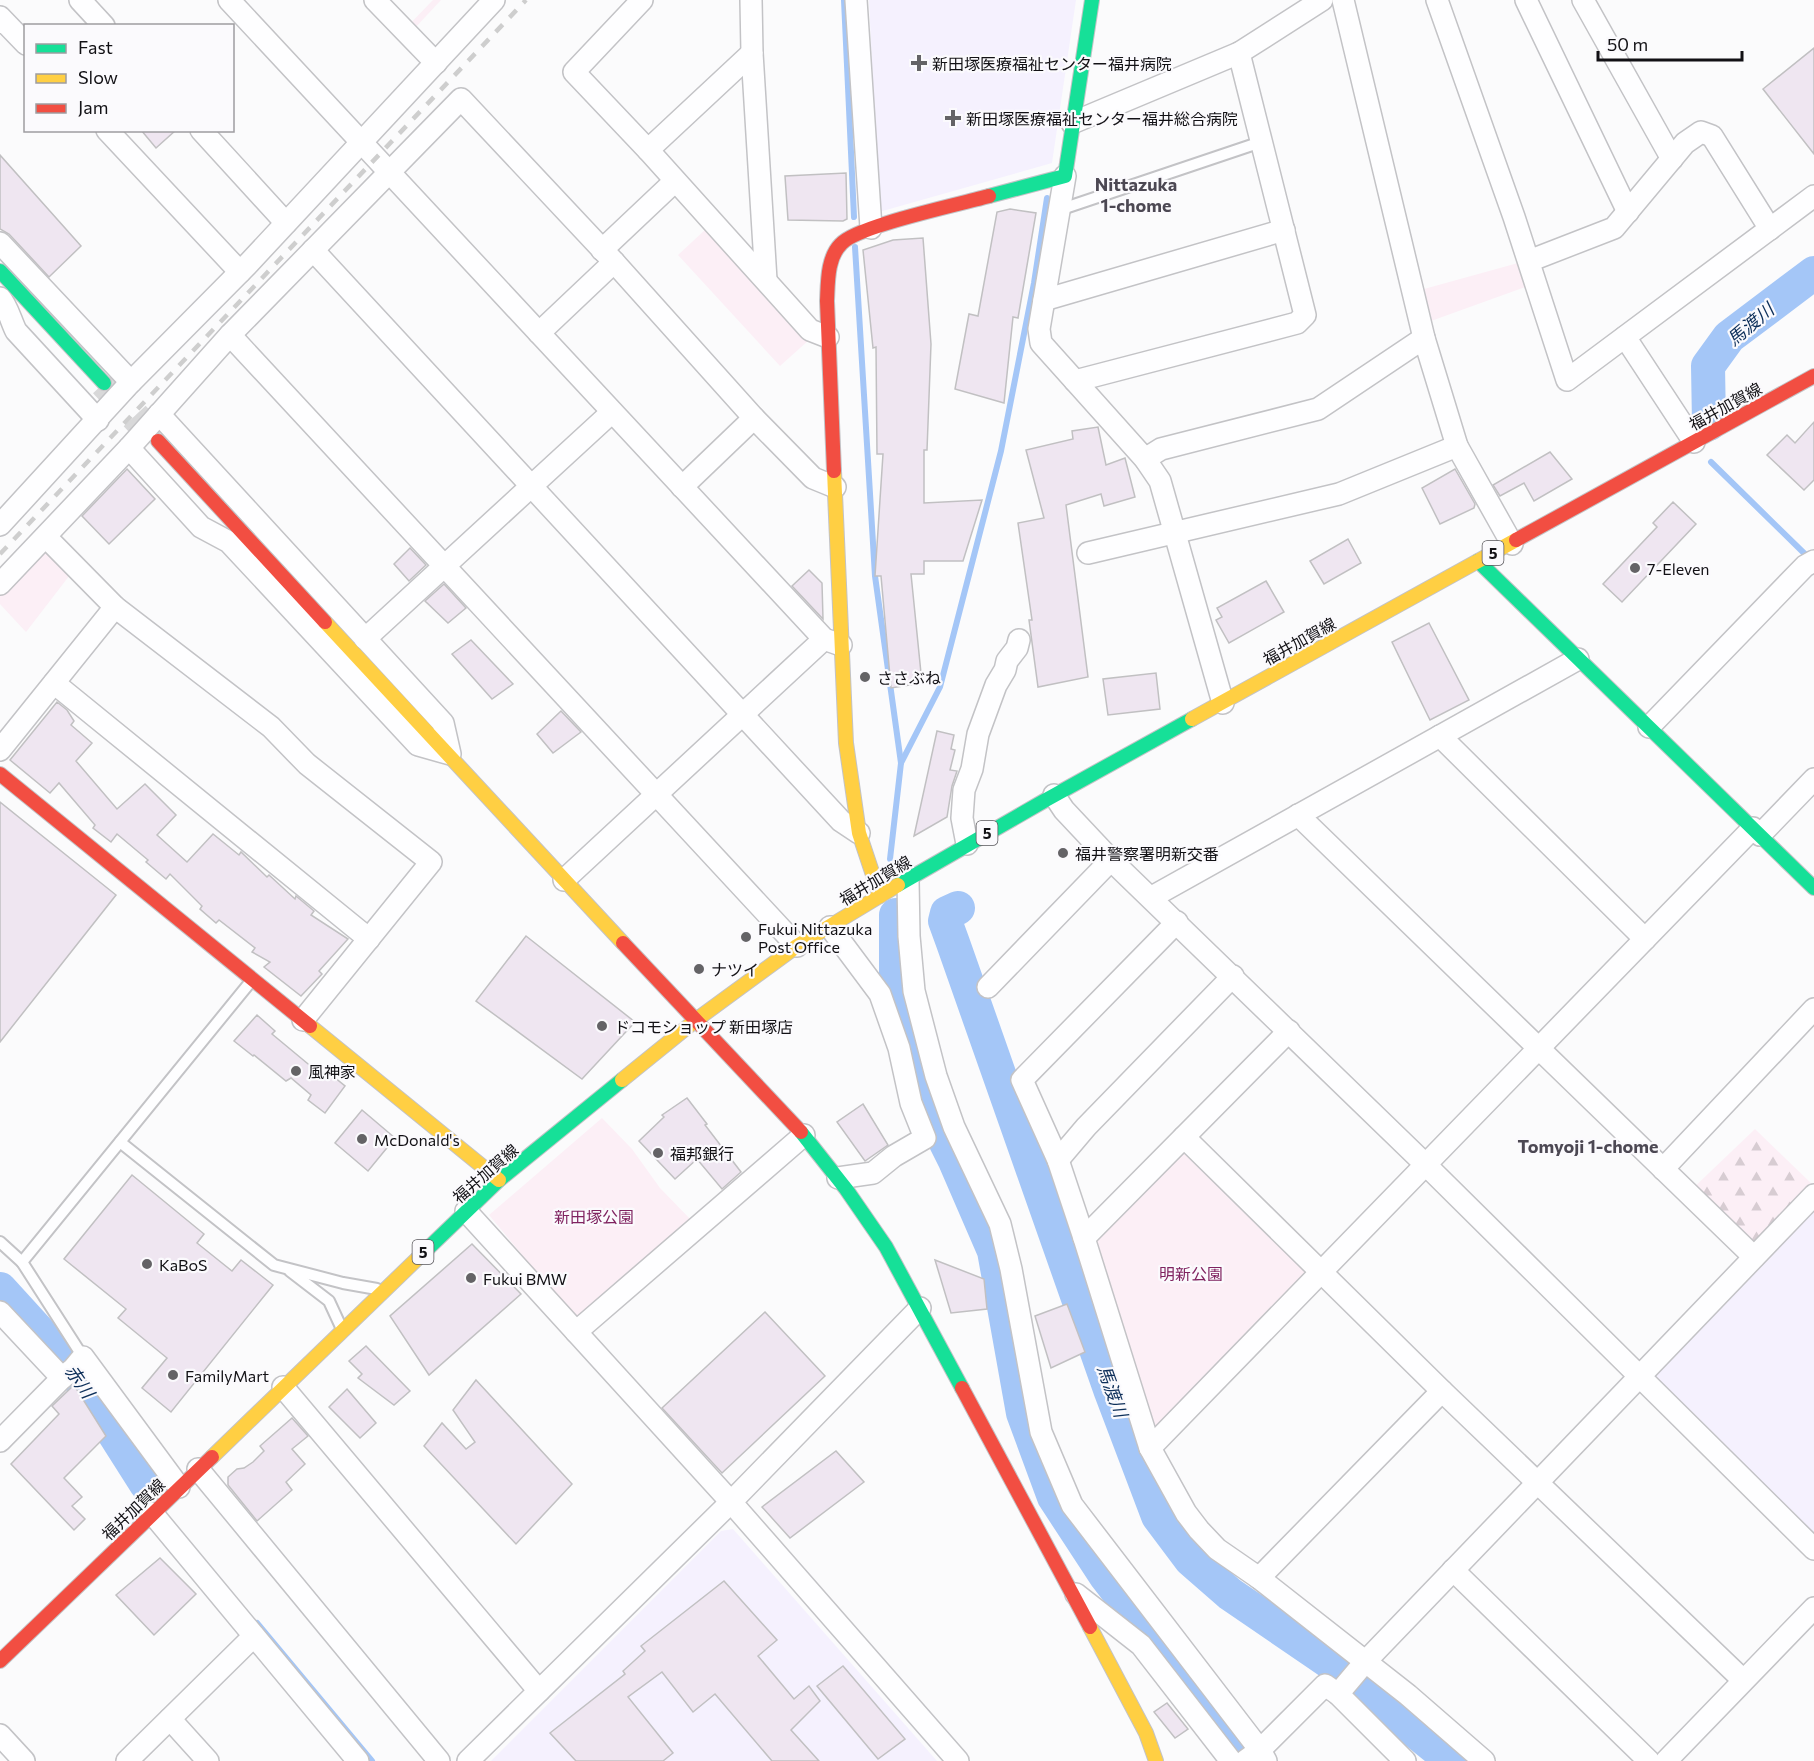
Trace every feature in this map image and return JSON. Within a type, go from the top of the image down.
[{"type":"street","points":[[80,0],[102,24]]},
{"type":"street","points":[[230,0],[682,487],[833,642]]},
{"type":"street","points":[[375,0],[436,63]]},
{"type":"street","points":[[0,525],[131,382],[240,272],[494,0]]},
{"type":"street","points":[[642,0],[574,72],[648,150],[810,330],[828,337]]},
{"type":"street","points":[[751,0],[752,53],[766,280]]},
{"type":"street","points":[[856,0],[871,228]]},
{"type":"street","points":[[1092,0],[1039,329],[1041,342],[1144,459],[1160,481],[1223,703]]},
{"type":"street","points":[[1072,123],[1239,53],[1322,0]]},
{"type":"street","points":[[1343,0],[1424,338],[1457,446],[1512,544]]},
{"type":"street","points":[[1437,0],[1529,261],[1567,380],[1814,196]]},
{"type":"street","points":[[1526,0],[1628,212]]},
{"type":"street","points":[[1583,0],[1672,159]]},
{"type":"street","points":[[0,17],[24,42]]},
{"type":"street","points":[[648,150],[752,53]]},
{"type":"street","points":[[1075,381],[1297,323],[1305,315],[1239,53]]},
{"type":"street","points":[[0,584],[129,448],[230,335],[461,99],[608,256],[754,418],[813,478],[835,487]]},
{"type":"street","points":[[109,132],[240,272]]},
{"type":"street","points":[[203,132],[286,223]]},
{"type":"street","points":[[1529,261],[1614,228],[1685,143],[1701,132],[1712,136],[1770,229]]},
{"type":"street","points":[[883,894],[859,833],[833,642],[835,487],[828,337],[830,269],[834,252],[842,242],[871,228],[1065,176]]},
{"type":"street","points":[[539,333],[675,181]]},
{"type":"street","points":[[1044,300],[1284,230]]},
{"type":"street","points":[[0,243],[131,382]]},
{"type":"street","points":[[313,250],[841,820],[859,833]]},
{"type":"street","points":[[0,271],[104,383]]},
{"type":"street","points":[[3,313],[16,331],[98,420]]},
{"type":"street","points":[[230,335],[797,946]]},
{"type":"street","points":[[1624,337],[1694,442]]},
{"type":"street","points":[[1144,459],[1161,449],[1318,409],[1424,338]]},
{"type":"street","name":"福井加賀線","points":[[0,1661],[499,1180],[696,1020],[797,946],[967,844],[1061,791],[1814,376]]},
{"type":"street","points":[[365,639],[612,412]]},
{"type":"street","points":[[159,414],[443,723],[450,754]]},
{"type":"street","points":[[682,487],[754,418]]},
{"type":"street","points":[[158,441],[450,754],[564,880],[804,1135],[838,1178],[886,1247],[920,1308],[1146,1733],[1156,1761]]},
{"type":"street","points":[[1089,553],[1339,494],[1457,446]]},
{"type":"street","points":[[129,448],[201,527],[229,542],[418,746],[450,754]]},
{"type":"street","points":[[46,537],[115,607],[271,727],[307,764],[431,862],[303,1020]]},
{"type":"street","points":[[1478,561],[1814,888]]},
{"type":"street","points":[[1649,727],[1811,567]]},
{"type":"street","points":[[0,750],[115,607]]},
{"type":"street","points":[[967,844],[962,818],[964,790],[972,769],[978,734],[996,685],[1005,670],[1007,661],[1017,648],[1019,640]]},
{"type":"street","points":[[564,880],[742,714],[833,642]]},
{"type":"street","points":[[1152,897],[1578,659]]},
{"type":"street","points":[[54,683],[369,939]]},
{"type":"street","points":[[1440,736],[1645,939]]},
{"type":"street","points":[[1150,1448],[1645,939],[1814,778]]},
{"type":"street","points":[[2,779],[253,979],[499,1180]]},
{"type":"street","points":[[1061,791],[1064,810],[1111,860],[1152,897],[1426,1164],[1814,1549]]},
{"type":"street","points":[[1298,815],[1754,1257]]},
{"type":"street","points":[[988,987],[1111,860]]},
{"type":"street","points":[[904,882],[914,991],[936,1076],[954,1127],[1000,1224],[1011,1269],[1041,1432],[1072,1505],[1257,1757],[1325,1685],[1338,1694],[1405,1761]]},
{"type":"street","points":[[1177,922],[1022,1080],[1058,1160],[1150,1448],[1186,1513],[1217,1549],[1259,1578],[1408,1695],[1484,1761]]},
{"type":"street","points":[[830,927],[880,994],[899,1048],[911,1103],[925,1138],[894,1156],[873,1173],[838,1178]]},
{"type":"street","points":[[1058,1160],[1086,1127],[1233,976]]},
{"type":"street","points":[[1663,1169],[1814,1009]]},
{"type":"street","points":[[1084,1238],[1289,1031]]},
{"type":"street","points":[[576,1332],[804,1135]]},
{"type":"street","points":[[1184,1137],[1442,1391],[1743,1680]]},
{"type":"street","points":[[1338,1694],[1365,1662],[1814,1195]]},
{"type":"street","points":[[466,1211],[731,1502],[958,1761]]},
{"type":"street","points":[[468,1761],[731,1502],[920,1308]]},
{"type":"street","points":[[0,1312],[62,1378]]},
{"type":"street","points":[[0,1442],[62,1378],[74,1369],[83,1357],[179,1487]]},
{"type":"street","points":[[283,1387],[539,1691]]},
{"type":"street","points":[[1259,1578],[1442,1391]]},
{"type":"street","points":[[198,1469],[439,1761]]},
{"type":"street","points":[[152,1513],[358,1761]]},
{"type":"street","points":[[1453,1570],[1649,1761]]},
{"type":"street","points":[[1071,1590],[1141,1645],[1231,1761]]},
{"type":"street","points":[[1666,1761],[1814,1608]]},
{"type":"street","points":[[127,1761],[254,1636]]},
{"type":"street","points":[[170,1719],[208,1761]]},
{"type":"street","points":[[0,1735],[24,1761]]},
{"type":"lane","points":[[1058,210],[1261,142]]},
{"type":"lane","points":[[22,1262],[253,979]]},
{"type":"lane","points":[[120,1142],[274,1265],[344,1283],[384,1290]]},
{"type":"lane","points":[[0,1242],[22,1262],[83,1357]]},
{"type":"lane","points":[[287,1268],[329,1301],[342,1330]]},
{"type":"shaded area","points":[[869,0],[1076,0],[1052,163],[879,212]]},
{"type":"shaded area","points":[[1814,1205],[1814,1533],[1650,1374]]},
{"type":"shaded area","points":[[733,1529],[937,1761],[491,1761],[721,1531]]},
{"type":"green space","points":[[433,0],[441,0],[413,30],[408,26]]},
{"type":"green space","points":[[707,228],[809,340],[780,366],[678,255]]},
{"type":"green space","points":[[1518,263],[1528,286],[1431,321],[1424,289]]},
{"type":"green space","points":[[46,537],[76,567],[26,632],[0,604],[0,584]]},
{"type":"green space","name":"新田塚公園","points":[[602,1118],[632,1149],[660,1188],[694,1223],[577,1321],[489,1215]]},
{"type":"green space","points":[[1755,1129],[1814,1186],[1754,1257],[1688,1193]]},
{"type":"green space","name":"明新公園","points":[[1184,1137],[1321,1272],[1150,1448],[1084,1238]]},
{"type":"building","points":[[1814,48],[1814,154],[1763,89]]},
{"type":"building","points":[[143,132],[174,132],[156,148]]},
{"type":"building","points":[[0,155],[81,246],[49,277],[9,234],[0,229]]},
{"type":"building","points":[[846,173],[847,219],[843,221],[788,220],[785,176]]},
{"type":"building","points":[[1010,209],[1036,213],[1018,318],[1013,317],[1004,403],[955,389],[969,314],[978,316],[997,212]]},
{"type":"building","points":[[923,238],[931,344],[927,450],[924,450],[924,503],[982,500],[963,561],[924,561],[924,574],[911,574],[922,683],[891,688],[881,576],[875,576],[883,454],[877,454],[876,347],[873,348],[863,250],[893,240]]},
{"type":"building","points":[[1814,422],[1814,480],[1804,490],[1767,455],[1787,435],[1795,443]]},
{"type":"building","points":[[1098,427],[1106,465],[1125,458],[1135,497],[1104,506],[1101,494],[1066,505],[1088,677],[1038,687],[1029,620],[1032,620],[1018,523],[1044,518],[1026,450],[1073,439],[1072,431]]},
{"type":"building","points":[[1550,452],[1572,479],[1534,501],[1524,483],[1500,496],[1493,485]]},
{"type":"building","points":[[127,469],[155,499],[109,544],[82,516]]},
{"type":"building","points":[[1455,469],[1475,504],[1474,508],[1440,524],[1422,488]]},
{"type":"building","points":[[1673,502],[1696,524],[1622,602],[1603,584],[1657,527],[1653,523]]},
{"type":"building","points":[[1348,539],[1361,563],[1324,584],[1310,561]]},
{"type":"building","points":[[410,548],[426,565],[409,581],[394,564]]},
{"type":"building","points":[[809,570],[822,583],[823,619],[792,586]]},
{"type":"building","points":[[1266,581],[1284,612],[1229,643],[1216,620],[1222,617],[1217,608]]},
{"type":"building","points":[[444,584],[466,608],[448,623],[425,601]]},
{"type":"building","points":[[1429,623],[1469,700],[1430,720],[1392,642]]},
{"type":"building","points":[[471,640],[513,684],[492,699],[452,654]]},
{"type":"building","points":[[1156,673],[1160,709],[1108,715],[1103,679]]},
{"type":"building","points":[[57,702],[67,710],[74,721],[71,725],[92,743],[76,761],[117,809],[145,784],[176,815],[157,835],[187,862],[213,834],[239,855],[241,852],[295,899],[296,896],[314,911],[311,915],[348,939],[319,971],[322,974],[301,996],[264,967],[270,962],[252,952],[255,948],[219,920],[216,923],[200,909],[202,906],[170,874],[166,879],[146,862],[148,860],[117,834],[111,842],[93,828],[95,825],[59,783],[50,793],[10,760]]},
{"type":"building","points":[[561,711],[581,732],[553,753],[537,734]]},
{"type":"building","points":[[937,731],[954,735],[951,749],[955,750],[950,770],[957,771],[947,817],[914,836]]},
{"type":"building","points":[[0,802],[116,895],[0,1042]]},
{"type":"building","points":[[526,936],[635,1022],[582,1079],[476,1001]]},
{"type":"building","points":[[257,1015],[275,1031],[272,1034],[325,1078],[329,1073],[345,1086],[325,1113],[308,1100],[311,1095],[291,1078],[286,1081],[234,1041]]},
{"type":"building","points":[[687,1098],[741,1172],[722,1189],[697,1159],[675,1179],[639,1141],[664,1117],[662,1115]]},
{"type":"building","points":[[863,1104],[888,1145],[865,1161],[837,1122]]},
{"type":"building","points":[[362,1110],[395,1138],[368,1171],[335,1143]]},
{"type":"building","name":"KaBoS","points":[[132,1175],[204,1234],[197,1243],[232,1271],[241,1260],[273,1285],[171,1412],[142,1388],[167,1358],[118,1318],[126,1309],[64,1259]]},
{"type":"building","points":[[472,1244],[521,1294],[429,1375],[390,1316]]},
{"type":"building","points":[[935,1260],[984,1279],[987,1309],[951,1313]]},
{"type":"building","points":[[1067,1304],[1085,1352],[1051,1368],[1035,1316]]},
{"type":"building","points":[[765,1312],[825,1376],[722,1473],[662,1408]]},
{"type":"building","points":[[366,1346],[410,1391],[394,1405],[358,1378],[362,1374],[349,1361]]},
{"type":"building","points":[[476,1380],[572,1484],[516,1544],[424,1446],[442,1423],[466,1449],[475,1442],[453,1410]]},
{"type":"building","points":[[74,1385],[106,1436],[64,1478],[82,1497],[72,1506],[85,1519],[74,1530],[11,1464],[59,1414],[52,1406]]},
{"type":"building","points":[[347,1389],[376,1423],[360,1438],[329,1407]]},
{"type":"building","points":[[292,1418],[308,1436],[292,1449],[305,1464],[286,1482],[292,1490],[257,1521],[228,1485],[228,1477],[237,1469],[244,1468],[253,1462],[264,1451],[260,1446]]},
{"type":"building","points":[[836,1451],[864,1482],[790,1538],[762,1507]]},
{"type":"building","points":[[160,1558],[196,1594],[154,1635],[116,1595]]},
{"type":"building","points":[[724,1581],[777,1640],[758,1656],[794,1699],[809,1686],[820,1701],[791,1730],[819,1761],[772,1761],[715,1694],[693,1712],[662,1672],[628,1697],[673,1753],[663,1761],[576,1761],[550,1733],[625,1674],[623,1671],[645,1651],[641,1646]]},
{"type":"building","points":[[843,1666],[905,1739],[878,1759],[817,1686]]},
{"type":"building","points":[[1167,1703],[1188,1729],[1175,1738],[1154,1712]]},
{"type":"waterway","points":[[844,0],[854,217]]},
{"type":"waterway","points":[[890,859],[901,763],[940,687],[1001,451],[1034,283],[1047,198]]},
{"type":"waterway","points":[[855,247],[875,576],[901,763]]},
{"type":"waterway","name":"馬渡川","points":[[1709,424],[1708,366],[1729,337],[1814,273]]},
{"type":"waterway","points":[[1711,462],[1809,558]]},
{"type":"waterway","name":"馬渡川","points":[[958,908],[947,913],[945,921],[1111,1392],[1158,1516],[1191,1560],[1230,1594],[1328,1661],[1452,1761]]},
{"type":"waterway","points":[[896,915],[896,977],[924,1099],[955,1161],[994,1251],[1023,1413],[1054,1497],[1105,1575],[1249,1761]]},
{"type":"waterway","name":"赤川","points":[[0,1289],[73,1369],[146,1484]]},
{"type":"waterway","points":[[257,1623],[372,1761]]},
{"type":"tunnel","points":[[104,383],[158,441]]},
{"type":"railway","points":[[0,554],[526,0]]},
{"type":"traffic: fast","points":[[989,196],[1065,176],[1092,0]]},
{"type":"traffic: fast","points":[[0,271],[104,383]]},
{"type":"traffic: fast","points":[[1478,561],[1814,888]]},
{"type":"traffic: fast","points":[[898,885],[1192,719]]},
{"type":"traffic: fast","points":[[418,1258],[499,1180],[622,1080]]},
{"type":"traffic: fast","points":[[801,1132],[846,1189],[886,1247],[962,1388]]},
{"type":"traffic: slow","points":[[834,471],[846,743],[859,833],[880,896]]},
{"type":"traffic: slow","points":[[1192,719],[1516,540]]},
{"type":"traffic: slow","points":[[325,622],[623,943]]},
{"type":"traffic: slow","points":[[622,1080],[696,1020],[797,946],[898,885]]},
{"type":"traffic: slow","points":[[310,1026],[499,1180]]},
{"type":"traffic: slow","points":[[212,1457],[418,1258]]},
{"type":"traffic: slow","points":[[1090,1627],[1146,1733],[1156,1761]]},
{"type":"traffic: jam","points":[[834,471],[827,301],[829,271],[836,250],[851,237],[867,230],[910,216],[989,196]]},
{"type":"traffic: jam","points":[[1516,540],[1814,376]]},
{"type":"traffic: jam","points":[[158,441],[325,622]]},
{"type":"traffic: jam","points":[[0,774],[310,1026]]},
{"type":"traffic: jam","points":[[623,943],[801,1132]]},
{"type":"traffic: jam","points":[[962,1388],[1090,1627]]},
{"type":"traffic: jam","points":[[0,1661],[212,1457]]},
{"type":"place","name":"新田塚医療福祉センター福井病院","points":[[919,63]]},
{"type":"place","name":"新田塚医療福祉センター福井総合病院","points":[[953,118]]},
{"type":"place","name":"7-Eleven","points":[[1635,568]]},
{"type":"place","name":"ささぶね","points":[[865,677]]},
{"type":"place","name":"福井警察署明新交番","points":[[1063,853]]},
{"type":"place","name":"Fukui Nittazuka Post Office","points":[[746,937]]},
{"type":"place","name":"ナツイ","points":[[699,969]]},
{"type":"place","name":"ドコモショップ 新田塚店","points":[[602,1026]]},
{"type":"place","name":"風神家","points":[[296,1071]]},
{"type":"place","name":"McDonald's","points":[[362,1139]]},
{"type":"place","name":"福邦銀行","points":[[658,1153]]},
{"type":"place","name":"KaBoS","points":[[147,1264]]},
{"type":"place","name":"Fukui BMW","points":[[471,1278]]},
{"type":"place","name":"FamilyMart","points":[[173,1375]]},
{"type":"district","name":"Nittazuka 1-chome","points":[[1136,194]]},
{"type":"district","name":"Tomyoji 1-chome","points":[[1588,1146]]}]
